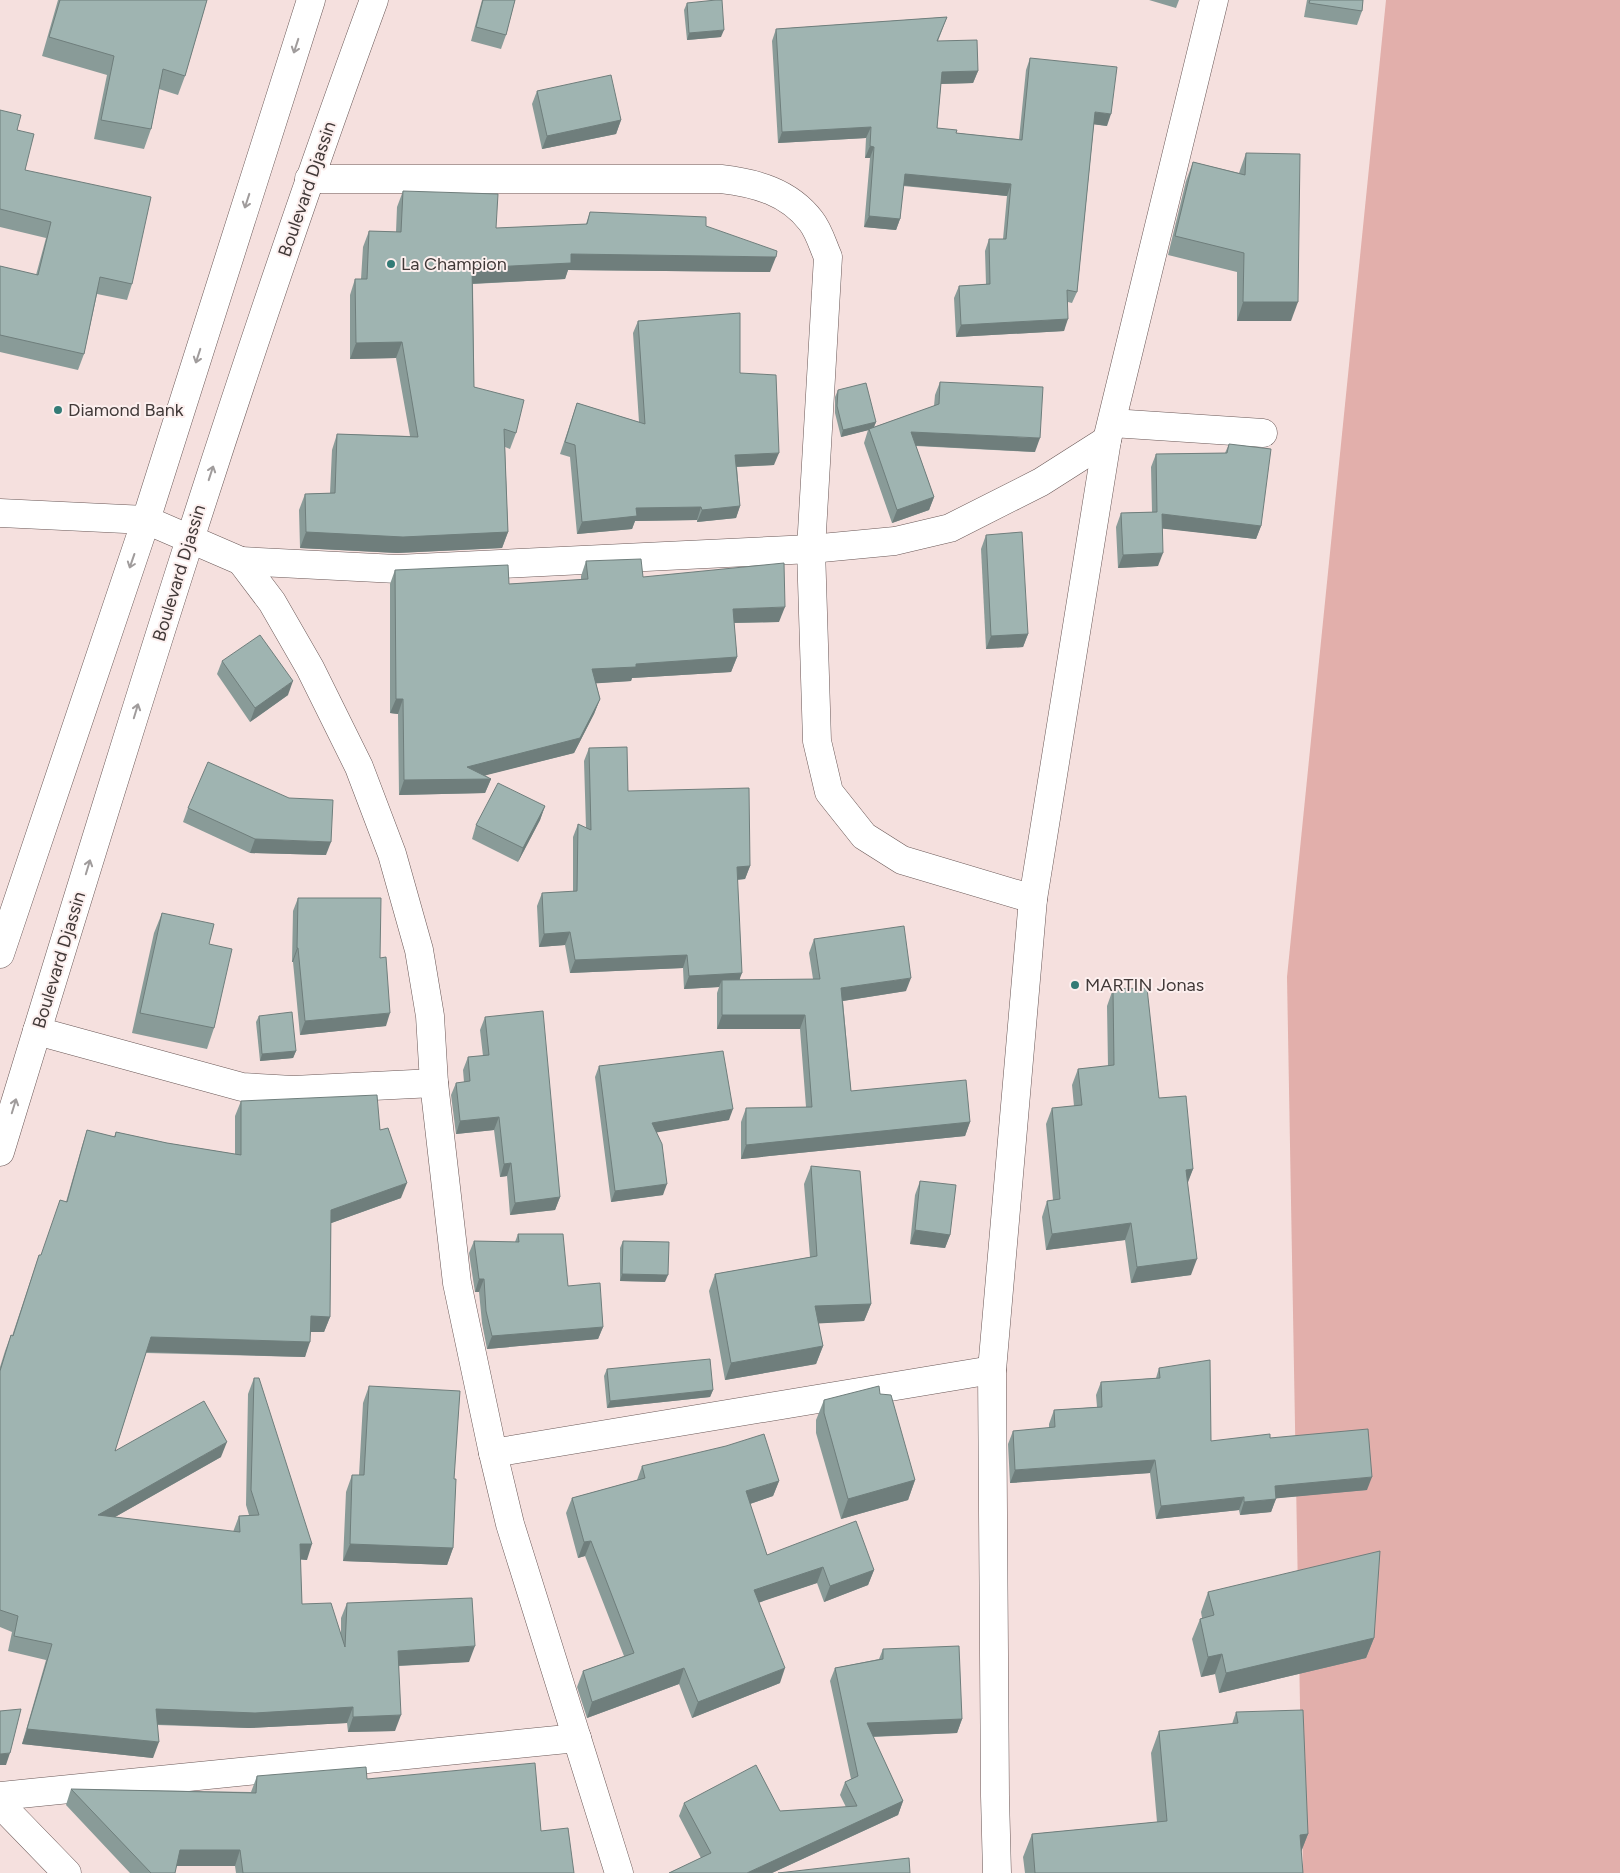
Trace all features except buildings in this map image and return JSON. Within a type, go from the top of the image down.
[{"type":"main road","points":[[0,954],[146,520],[311,0]]},
{"type":"main road","name":"Boulevard Djassin","points":[[0,1152],[190,537],[309,179],[374,0]]},
{"type":"main road","points":[[997,1873],[992,1370],[1033,898],[1109,432],[1214,0]]},
{"type":"main road","points":[[309,179],[722,179],[748,182],[783,195],[812,222],[828,257],[811,549],[817,741],[829,792],[864,836],[902,860],[1033,898]]},
{"type":"main road","points":[[0,513],[146,520],[190,537],[241,561],[397,569],[811,549],[895,541],[950,528],[1042,482],[1109,432],[1263,432]]},
{"type":"main road","points":[[241,561],[272,602],[310,668],[359,767],[392,854],[419,950],[430,1016],[434,1083],[457,1283],[493,1453],[510,1524],[619,1873]]},
{"type":"main road","points":[[37,1031],[242,1087],[293,1090],[434,1083]]},
{"type":"main road","points":[[493,1453],[992,1370]]},
{"type":"main road","points":[[0,1796],[576,1738]]},
{"type":"main road","points":[[0,1804],[67,1873]]},
{"type":"shaded area","points":[[1386,0],[1620,0],[1620,1873],[1303,1873],[1287,977]]},
{"type":"place","name":"La Champion","points":[[391,264]]},
{"type":"place","name":"Diamond Bank","points":[[58,410]]},
{"type":"place","name":"MARTIN Jonas","points":[[1075,985]]}]
